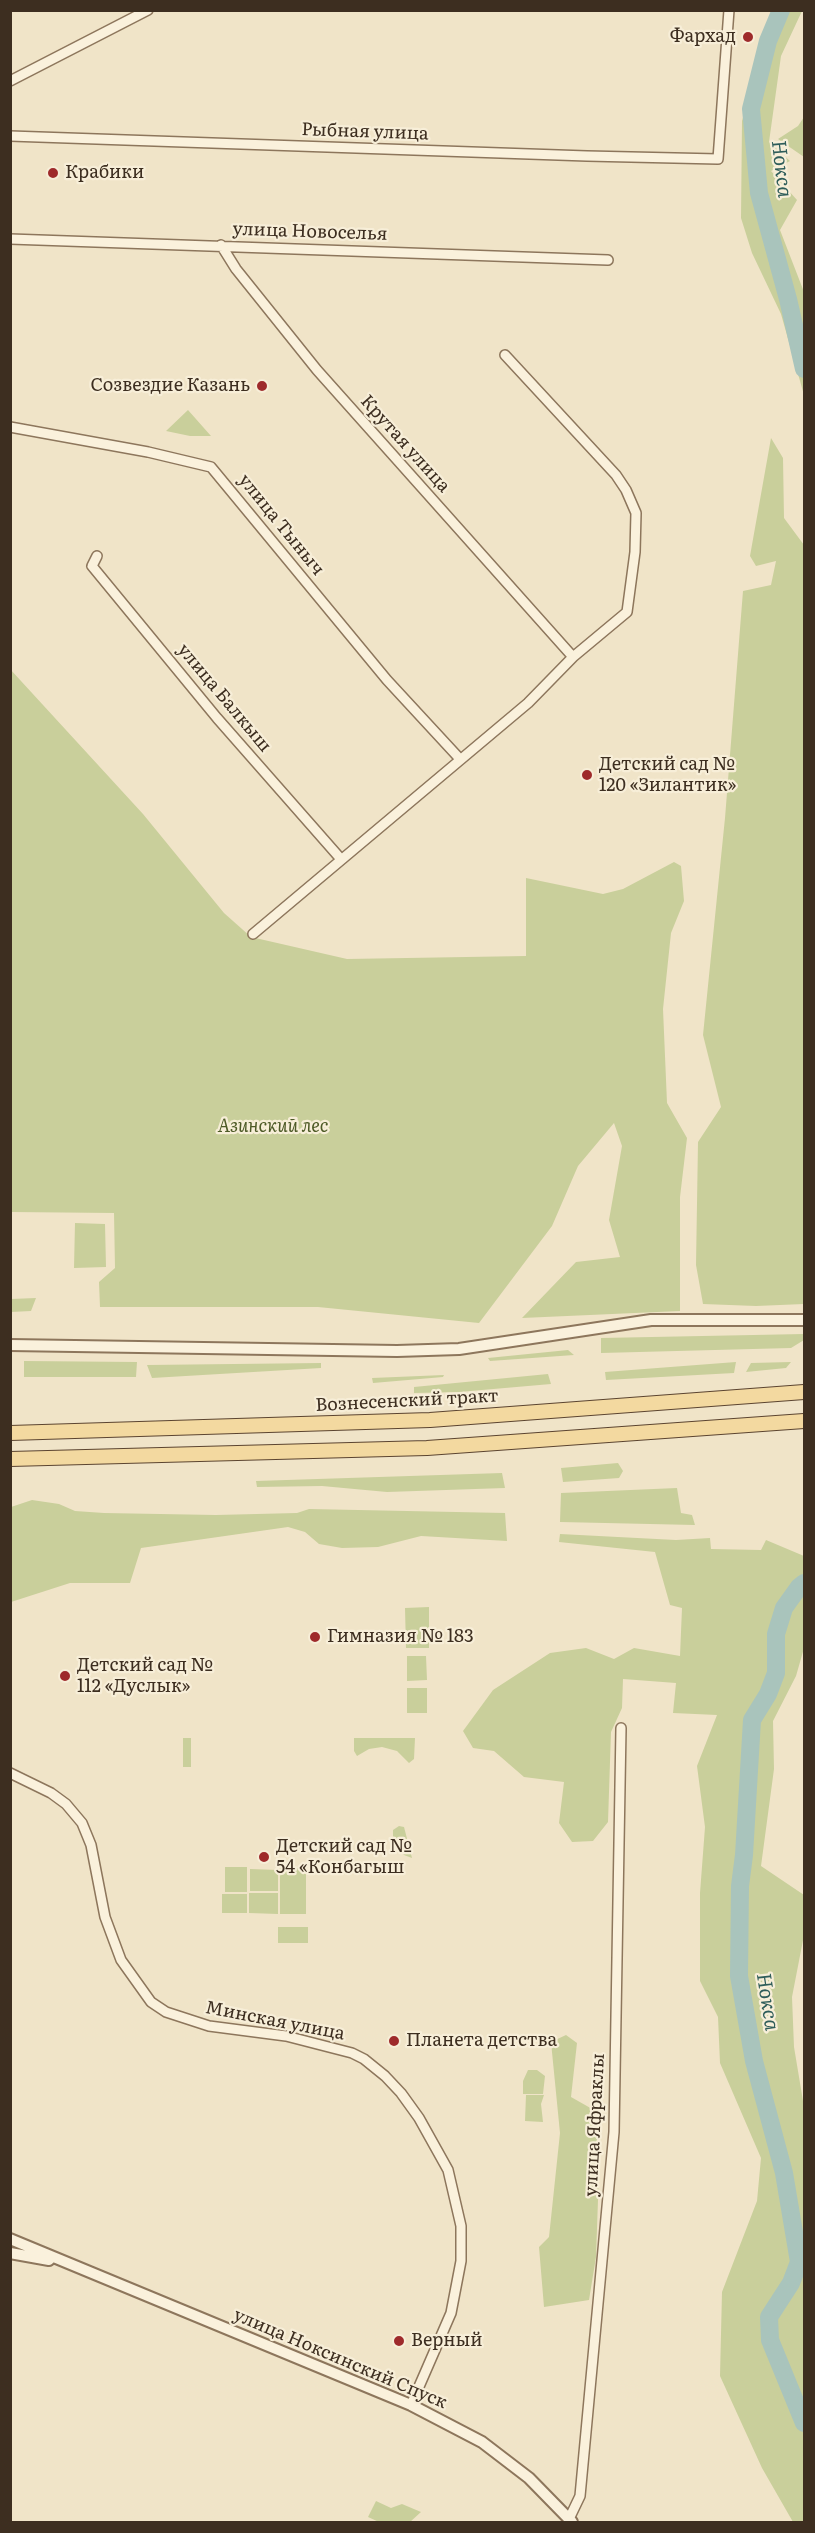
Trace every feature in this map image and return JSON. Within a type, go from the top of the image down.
[{"type":"main road","name":"Вознесенский тракт","points":[[10,1433],[430,1420],[804,1392]]},
{"type":"main road","points":[[10,1459],[427,1448],[804,1421]]},
{"type":"street","points":[[10,81],[148,10]]},
{"type":"street","name":"Рыбная улица","points":[[10,136],[718,159],[729,10]]},
{"type":"street","name":"улица Новоселья","points":[[10,239],[608,260]]},
{"type":"street","name":"Крутая улица","points":[[221,245],[236,269],[317,370],[573,657]]},
{"type":"street","points":[[253,934],[340,858],[528,703],[573,657],[627,612],[635,552],[636,513],[626,490],[616,475],[505,355]]},
{"type":"street","name":"улица Тыныч","points":[[10,427],[148,452],[211,467],[387,680],[460,759]]},
{"type":"street","name":"улица Балкыш","points":[[97,556],[92,566],[217,718],[340,858]]},
{"type":"street","points":[[10,1345],[397,1351],[459,1349],[651,1320],[804,1320]]},
{"type":"street","name":"улица Яфраклы","points":[[571,2521],[580,2496],[614,2132],[621,1728]]},
{"type":"street","name":"Минская улица","points":[[10,1773],[51,1793],[66,1804],[82,1823],[92,1845],[105,1917],[121,1960],[151,2002],[166,2012],[210,2026],[286,2036],[352,2053],[364,2059],[385,2076],[419,2118],[440,2154],[451,2179],[461,2226],[461,2261],[451,2313],[411,2405]]},
{"type":"street","name":"улица Ноксинский Спуск","points":[[10,2239],[411,2405],[482,2442],[529,2478],[571,2521]]},
{"type":"street","name":"улица Ноксинский Спуск","points":[[10,2253],[76,2266]]},
{"type":"green space","points":[[778,10],[802,11],[781,56],[769,142],[790,161],[771,171],[797,200],[780,230],[804,292],[804,395],[781,314],[752,253],[741,218],[742,121],[765,40]]},
{"type":"green space","points":[[804,117],[804,157],[778,139],[798,126]]},
{"type":"green space","points":[[188,410],[211,436],[190,436],[166,431]]},
{"type":"green space","points":[[771,438],[783,458],[784,518],[804,545],[804,1304],[756,1306],[703,1304],[696,1265],[698,1142],[721,1107],[703,1035],[725,818],[743,591],[771,585],[776,561],[756,566],[750,556]]},
{"type":"green space","name":"Азинский лес","points":[[10,669],[143,814],[224,913],[251,937],[347,959],[526,956],[526,878],[603,894],[623,889],[674,862],[681,866],[684,901],[671,933],[663,1009],[667,1103],[687,1138],[680,1197],[680,1311],[522,1318],[576,1262],[620,1257],[609,1220],[622,1146],[614,1123],[578,1166],[552,1226],[479,1323],[318,1307],[100,1307],[99,1282],[115,1268],[114,1213],[11,1212]]},
{"type":"green space","points":[[75,1223],[105,1224],[106,1267],[74,1268]]},
{"type":"green space","points":[[36,1298],[31,1311],[11,1312],[11,1299]]},
{"type":"green space","points":[[804,1334],[804,1340],[791,1348],[601,1353],[601,1338]]},
{"type":"green space","points":[[568,1350],[574,1355],[490,1361],[488,1358]]},
{"type":"green space","points":[[24,1361],[137,1362],[136,1377],[24,1377]]},
{"type":"green space","points":[[736,1362],[734,1373],[606,1380],[605,1372]]},
{"type":"green space","points":[[791,1362],[786,1368],[746,1372],[751,1363]]},
{"type":"green space","points":[[321,1363],[321,1368],[152,1378],[147,1365]]},
{"type":"green space","points":[[548,1374],[551,1384],[459,1392],[414,1393],[414,1387]]},
{"type":"green space","points":[[444,1375],[443,1377],[373,1383],[372,1378]]},
{"type":"green space","points":[[618,1463],[623,1471],[619,1478],[563,1482],[561,1468]]},
{"type":"green space","points":[[502,1473],[505,1488],[387,1492],[322,1486],[257,1487],[256,1481]]},
{"type":"green space","points":[[677,1488],[681,1513],[692,1515],[695,1525],[560,1522],[561,1493]]},
{"type":"green space","points":[[32,1500],[59,1504],[75,1511],[104,1513],[216,1515],[297,1513],[309,1509],[505,1513],[507,1541],[421,1536],[378,1547],[342,1548],[319,1544],[305,1532],[288,1527],[141,1548],[130,1583],[70,1583],[11,1602],[11,1507]]},
{"type":"green space","points":[[560,1534],[676,1540],[710,1538],[711,1549],[761,1550],[766,1540],[804,1556],[804,1648],[796,1676],[773,1721],[774,1769],[761,1866],[804,1895],[804,1935],[792,1997],[794,2047],[804,2107],[804,2522],[793,2522],[762,2468],[720,2376],[722,2292],[757,2201],[761,2158],[720,2063],[718,2017],[700,1981],[700,1893],[705,1827],[697,1766],[717,1715],[673,1713],[676,1683],[623,1679],[622,1708],[611,1732],[608,1822],[593,1841],[572,1842],[559,1823],[564,1782],[524,1777],[494,1751],[473,1748],[463,1731],[493,1690],[550,1653],[586,1648],[614,1659],[634,1648],[680,1656],[682,1608],[670,1605],[655,1552],[559,1542]]},
{"type":"green space","points":[[429,1607],[429,1648],[406,1648],[405,1608]]},
{"type":"green space","points":[[407,1656],[426,1656],[427,1680],[407,1681]]},
{"type":"green space","points":[[407,1688],[427,1688],[427,1713],[407,1713]]},
{"type":"green space","points":[[183,1738],[191,1738],[191,1767],[183,1767]]},
{"type":"green space","points":[[354,1738],[415,1738],[414,1759],[409,1763],[397,1751],[382,1747],[369,1749],[357,1756],[354,1751]]},
{"type":"green space","points":[[399,1826],[404,1827],[412,1858],[404,1855],[393,1836],[393,1830]]},
{"type":"green space","points":[[225,1867],[247,1867],[247,1892],[225,1892]]},
{"type":"green space","points":[[280,1868],[306,1868],[306,1914],[280,1914]]},
{"type":"green space","points":[[250,1869],[278,1870],[278,1891],[250,1891]]},
{"type":"green space","points":[[249,1893],[278,1893],[278,1914],[249,1913]]},
{"type":"green space","points":[[222,1894],[247,1894],[247,1913],[222,1913]]},
{"type":"green space","points":[[278,1927],[308,1927],[308,1943],[278,1943]]},
{"type":"green space","points":[[566,2035],[577,2043],[571,2097],[601,2114],[596,2257],[589,2300],[544,2307],[539,2247],[549,2237],[560,2133],[551,2042]]},
{"type":"green space","points":[[528,2070],[537,2070],[545,2076],[543,2094],[523,2094],[523,2081]]},
{"type":"green space","points":[[526,2095],[544,2095],[541,2104],[543,2122],[525,2121]]},
{"type":"green space","points":[[376,2501],[391,2508],[402,2504],[421,2512],[410,2522],[379,2522],[368,2517]]},
{"type":"waterway","name":"Нокса","points":[[781,10],[768,41],[751,109],[759,193],[788,299],[804,369]]},
{"type":"waterway","name":"Нокса","points":[[804,1583],[784,1608],[776,1634],[776,1673],[768,1694],[752,1720],[740,1886],[739,1976],[754,2061],[784,2173],[799,2262],[791,2283],[769,2317],[770,2340],[804,2423]]},
{"type":"place","name":"Фархад","points":[[748,37]]},
{"type":"place","name":"Крабики","points":[[53,173]]},
{"type":"place","name":"Созвездие Казань","points":[[262,386]]},
{"type":"place","name":"Детский сад № 120 «Зилантик»","points":[[587,775]]},
{"type":"place","name":"Гимназия № 183","points":[[315,1637]]},
{"type":"place","name":"Детский сад № 112 «Дуслык»","points":[[65,1676]]},
{"type":"place","name":"Детский сад № 54 «Конбагыш","points":[[264,1857]]},
{"type":"place","name":"Планета детства","points":[[394,2041]]},
{"type":"place","name":"Верный","points":[[399,2341]]}]
